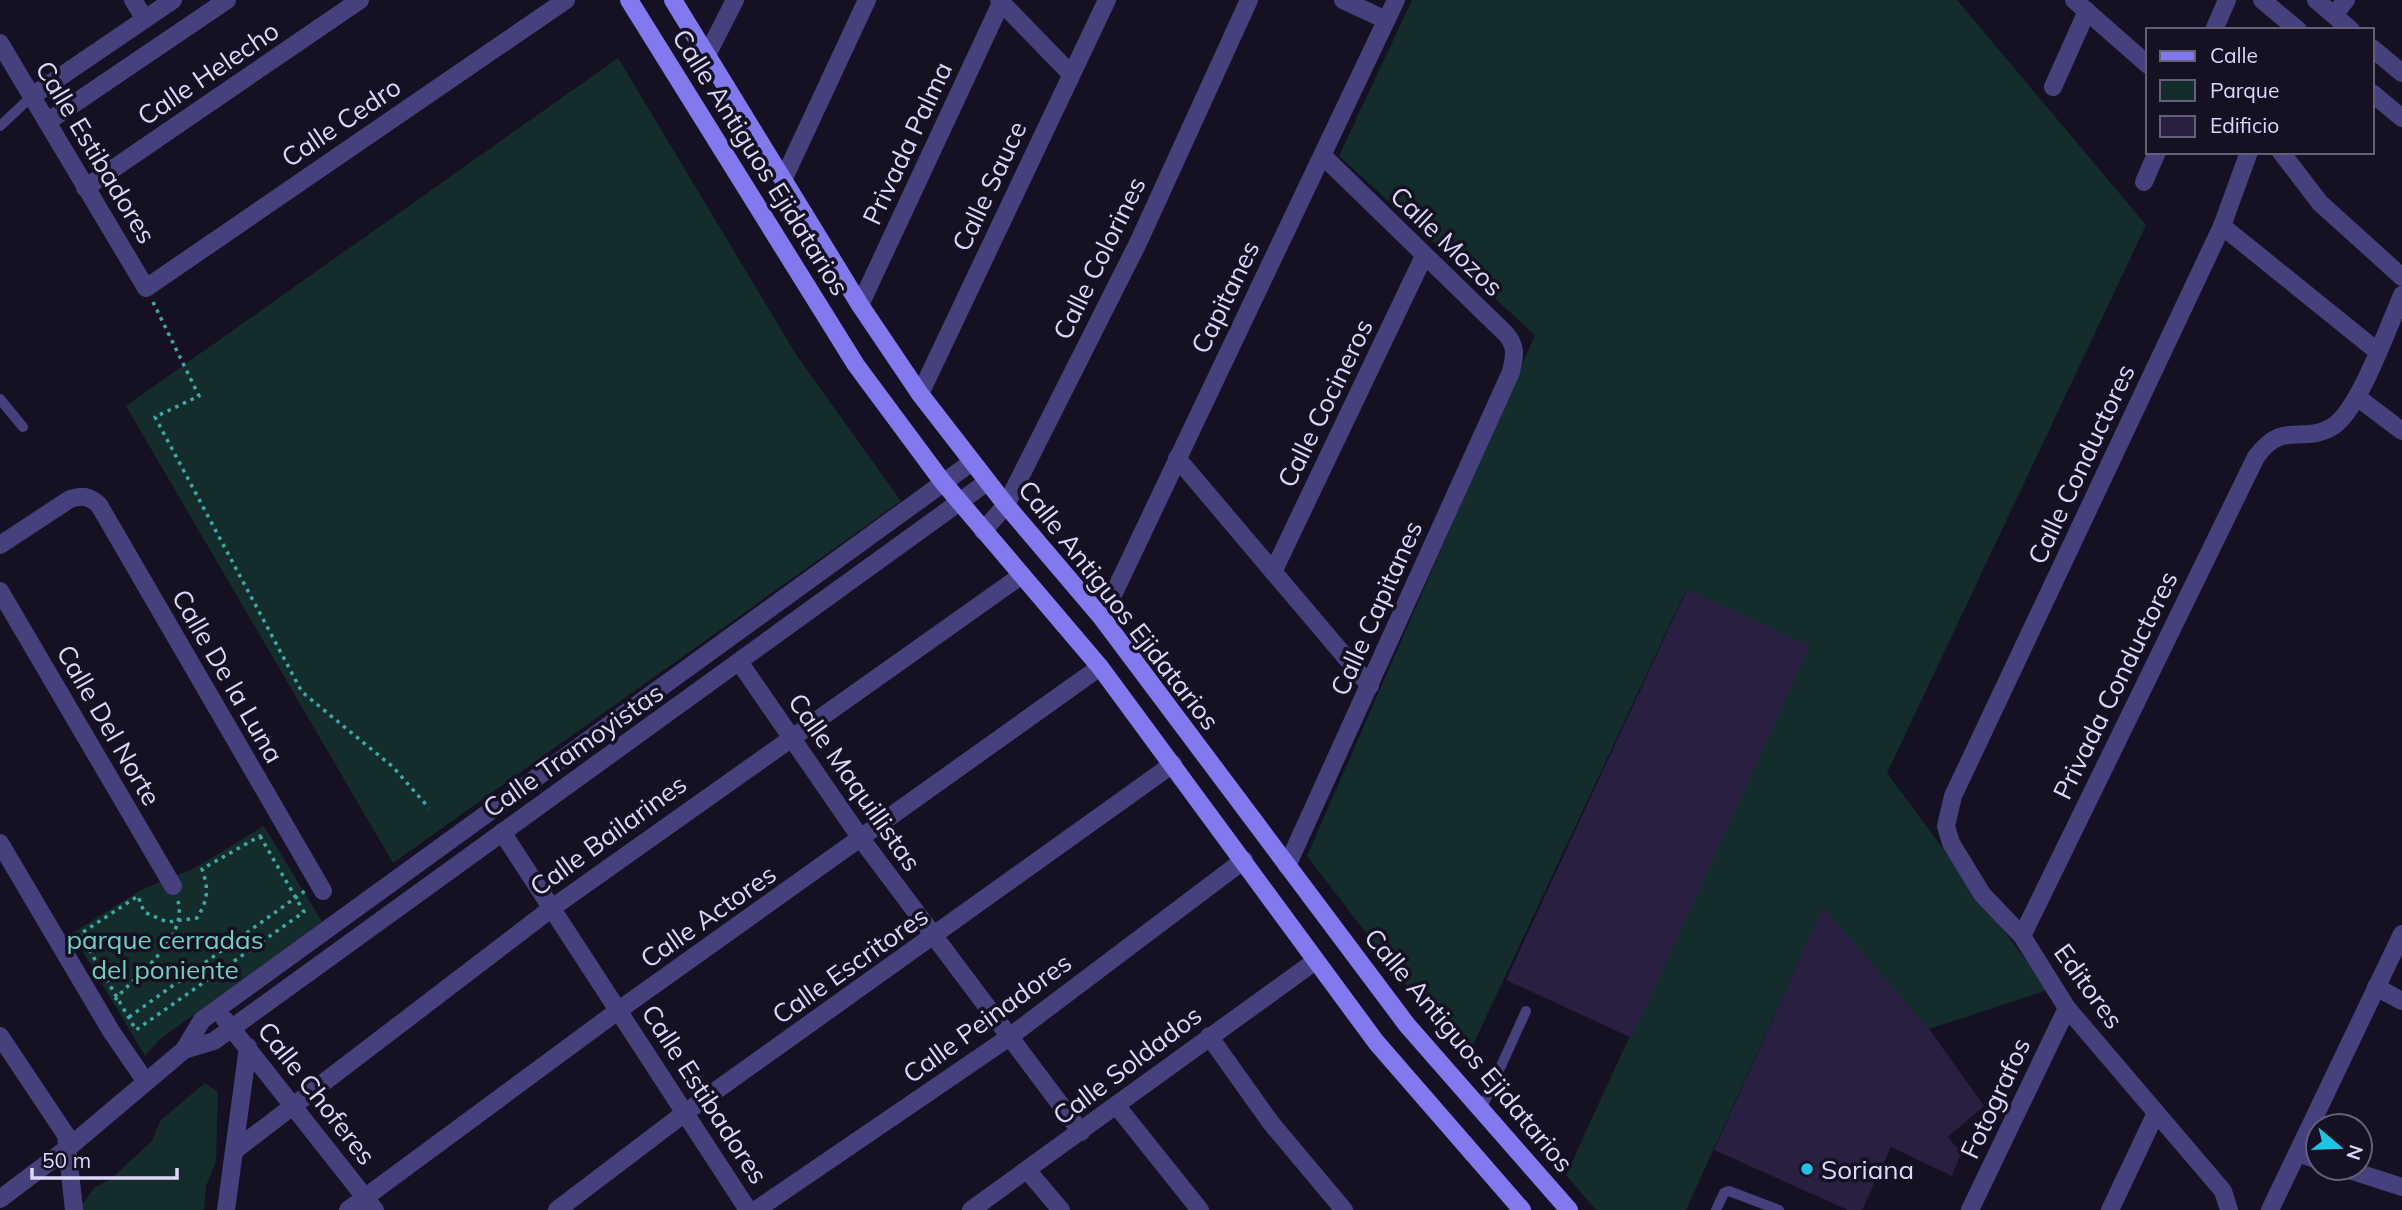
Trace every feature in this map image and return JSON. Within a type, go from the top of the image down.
[{"type":"street","points":[[133,0],[145,19]]},
{"type":"street","points":[[32,96],[173,0]]},
{"type":"street","points":[[47,122],[227,0]]},
{"type":"street","name":"Calle Helecho","points":[[85,188],[360,0]]},
{"type":"street","name":"Calle Cedro","points":[[146,288],[566,0]]},
{"type":"street","name":"Calle Antiguos Ejidatarios","points":[[629,0],[856,365],[957,501],[1100,667],[1244,860],[1314,962],[1376,1042],[1522,1210]]},
{"type":"street","name":"Calle Antiguos Ejidatarios","points":[[673,0],[860,305],[920,394],[987,482],[1102,618],[1407,1025],[1569,1210]]},
{"type":"street","points":[[707,55],[734,0]]},
{"type":"street","points":[[784,178],[867,0]]},
{"type":"street","name":"Calle Sauce","points":[[920,394],[1107,0]]},
{"type":"street","name":"Calle Colorines","points":[[984,531],[1006,505],[1138,243],[1249,0]]},
{"type":"street","points":[[1343,0],[1386,20]]},
{"type":"street","name":"Capitanes","points":[[1102,618],[1396,0]]},
{"type":"street","points":[[2215,28],[2227,0]]},
{"type":"street","points":[[2262,0],[2296,28]]},
{"type":"street","points":[[2316,0],[2349,28]]},
{"type":"street","points":[[2334,15],[2346,0]]},
{"type":"street","points":[[1000,1],[1071,74]]},
{"type":"street","name":"Privada Palma","points":[[860,305],[1000,1]]},
{"type":"street","points":[[2053,87],[2081,5],[2146,63]]},
{"type":"street","name":"Calle Estibadores","points":[[0,43],[146,288]]},
{"type":"street","points":[[2374,50],[2402,73]]},
{"type":"street","points":[[2374,95],[2402,118]]},
{"type":"street","points":[[2144,182],[2156,154]]},
{"type":"street","name":"Calle Conductores","points":[[1953,796],[2222,226],[2248,154]]},
{"type":"street","points":[[2283,154],[2320,203],[2402,276]]},
{"type":"street","name":"Calle Mozos","points":[[1323,156],[1513,343],[1515,354],[1511,372]]},
{"type":"street","points":[[2222,226],[2377,351]]},
{"type":"street","name":"Calle Cocineros","points":[[1273,572],[1424,256]]},
{"type":"street","points":[[2402,296],[2357,397],[2402,431]]},
{"type":"street","name":"Calle Capitanes","points":[[1287,866],[1511,372]]},
{"type":"street","name":"Privada Conductores","points":[[2022,936],[2256,457],[2266,443],[2280,435],[2317,433],[2330,428],[2343,419],[2357,397]]},
{"type":"street","points":[[1177,458],[1370,686]]},
{"type":"street","name":"Calle Tramoyistas","points":[[0,1199],[69,1147],[184,1050],[202,1020],[216,1009],[942,481],[972,462]]},
{"type":"street","name":"Calle Tramoyistas","points":[[184,1050],[215,1041],[740,663],[957,501],[987,482]]},
{"type":"street","name":"Calle De la Luna","points":[[0,545],[70,499],[80,495],[99,505],[321,887]]},
{"type":"street","name":"Calle Bailarines","points":[[234,1150],[552,908],[790,736],[1022,575]]},
{"type":"street","name":"Calle Del Norte","points":[[0,591],[173,886]]},
{"type":"street","name":"Calle Maquillistas","points":[[740,663],[862,840],[1081,1132]]},
{"type":"street","name":"Calle Actores","points":[[348,1210],[370,1203],[619,1010],[862,840],[1100,667]]},
{"type":"street","name":"Calle Escritores","points":[[557,1210],[686,1112],[935,937],[1173,764]]},
{"type":"street","name":"Editores","points":[[1953,796],[1946,825],[1951,843],[1982,894],[2022,936],[2067,1008],[2222,1191],[2229,1210]]},
{"type":"street","name":"Calle Estibadores","points":[[502,832],[748,1210]]},
{"type":"street","points":[[0,843],[108,1025],[146,1082]]},
{"type":"street","name":"Calle Peinadores","points":[[756,1210],[1008,1038],[1244,860]]},
{"type":"street","points":[[2270,1210],[2402,934]]},
{"type":"street","name":"Calle Soldados","points":[[971,1210],[1314,962]]},
{"type":"street","points":[[2376,987],[2402,1001]]},
{"type":"street","name":"Fotografos","points":[[1970,1210],[2067,1008]]},
{"type":"street","name":"Calle Choferes","points":[[216,1009],[370,1203]]},
{"type":"street","points":[[1209,1036],[1271,1123],[1344,1210]]},
{"type":"street","points":[[3,1046],[62,1125],[69,1147],[69,1181],[75,1210]]},
{"type":"street","points":[[226,1210],[247,1047]]},
{"type":"street","points":[[1116,1105],[1200,1210]]},
{"type":"street","points":[[2110,1210],[2156,1113]]},
{"type":"street","points":[[2297,1153],[2304,1155]]},
{"type":"street","points":[[1027,1170],[1061,1210]]},
{"type":"street","points":[[2374,1178],[2402,1187]]},
{"type":"lane","points":[[0,126],[32,96]]},
{"type":"lane","points":[[0,399],[23,427]]},
{"type":"lane","points":[[1481,1110],[1526,1011]]},
{"type":"lane","points":[[1716,1210],[1729,1191],[1779,1210]]},
{"type":"path","points":[[146,288],[199,396],[155,417],[224,551],[302,692],[393,767],[429,808]]},
{"type":"path","points":[[260,836],[304,912],[136,1030],[80,934],[138,896],[144,912],[178,923],[197,918],[206,904],[208,887],[202,869],[260,836]]},
{"type":"path","points":[[108,1025],[117,998],[158,953],[178,923],[179,906],[173,886]]},
{"type":"path","points":[[108,1025],[129,1018],[296,898],[321,887]]},
{"type":"green space","points":[[1412,0],[1957,0],[2146,225],[1887,773],[2048,990],[1929,1029],[1823,908],[1686,1210],[1596,1210],[1566,1175],[1809,646],[1686,590],[1465,1062],[1307,856],[1535,335],[1339,156]]},
{"type":"green space","points":[[618,58],[797,356],[901,501],[393,863],[126,406]]},
{"type":"green space","name":"parque cerradas del poniente","points":[[264,826],[322,922],[159,1040],[145,1056],[72,933],[143,889],[195,868]]},
{"type":"green space","points":[[205,1083],[218,1092],[216,1161],[206,1186],[204,1210],[83,1210],[81,1206],[94,1188],[112,1178],[152,1141],[160,1121]]},
{"type":"building","points":[[1687,589],[1810,646],[1632,1038],[1506,980]]},
{"type":"building","points":[[1823,907],[1929,1029],[1984,1106],[1948,1137],[1961,1153],[1952,1176],[1891,1147],[1862,1210],[1848,1210],[1714,1150]]},
{"type":"place","name":"Soriana","points":[[1807,1169]]}]
